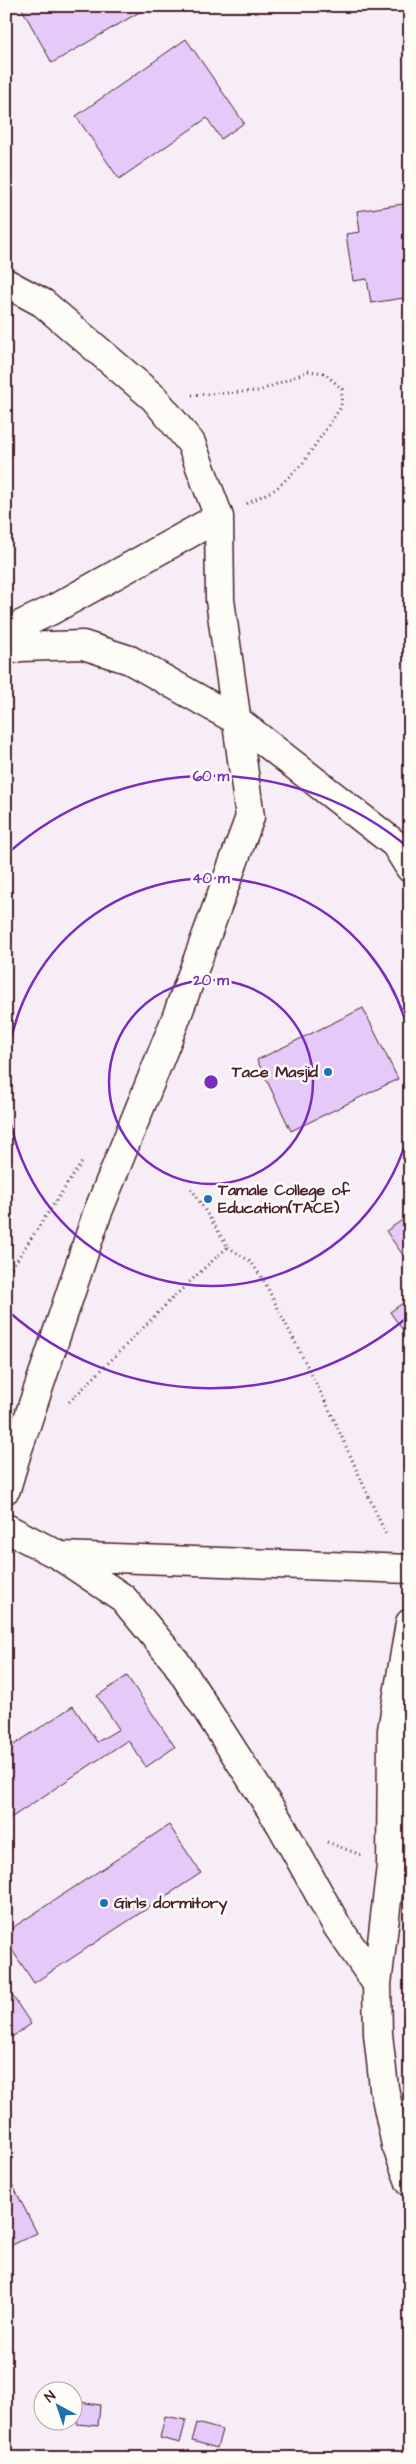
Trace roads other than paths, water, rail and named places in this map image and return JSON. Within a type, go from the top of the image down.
[{"type":"lane","points":[[6,283],[43,302],[154,398],[191,443],[220,517],[220,600],[250,817],[175,1021],[97,1214],[16,1452],[6,1490]]},
{"type":"lane","points":[[6,632],[52,610],[220,517]]},
{"type":"lane","points":[[6,650],[21,646],[83,645],[130,660],[238,721],[395,844],[410,868]]},
{"type":"lane","points":[[6,1528],[60,1556],[123,1598],[176,1662],[281,1825],[337,1926],[378,1984]]},
{"type":"lane","points":[[60,1556],[406,1569]]},
{"type":"lane","points":[[410,1623],[392,1730],[390,1866],[378,1984],[378,2034],[384,2088],[396,2145],[410,2182]]},
{"type":"place","name":"Tace Masjid","points":[[328,1072]]},
{"type":"place","name":"Tamale College of Education(TACE)","points":[[208,1199]]},
{"type":"place","name":"Girls dormitory","points":[[104,1903]]}]
